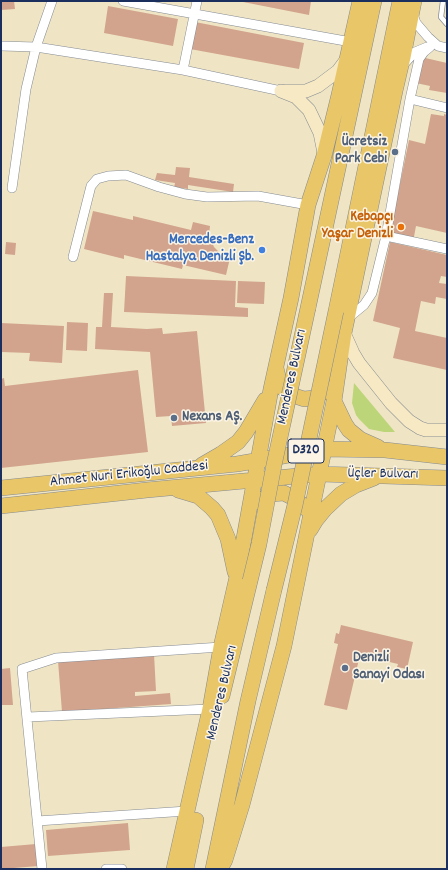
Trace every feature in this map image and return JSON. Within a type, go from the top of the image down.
[{"type":"main road","points":[[174,869],[210,709],[221,647],[243,579],[247,516],[308,205],[324,156],[360,1]]},
{"type":"main road","points":[[351,42],[370,1]]},
{"type":"main road","name":"Menderes Bulvarı","points":[[186,869],[221,698],[243,579],[259,544],[274,465],[374,1]]},
{"type":"main road","points":[[220,869],[225,860],[242,805],[284,646],[334,400],[342,321],[400,68],[408,4]]},
{"type":"main road","name":"Menderes Bulvarı","points":[[213,869],[248,701],[294,505],[342,321],[408,4]]},
{"type":"main road","points":[[276,367],[278,381],[284,390],[304,399],[314,398],[322,394],[336,380]]},
{"type":"main road","points":[[195,468],[222,454],[238,442],[246,432],[271,389]]},
{"type":"main road","points":[[334,400],[345,424],[354,434],[367,443],[385,450]]},
{"type":"main road","name":"Üçler Bulvarı","points":[[258,461],[324,449],[385,450],[447,457]]},
{"type":"main road","name":"Ahmet Nuri Erikoğlu Caddesi","points":[[1,488],[258,461]]},
{"type":"main road","name":"Üçler Bulvarı","points":[[254,480],[319,474],[447,478]]},
{"type":"main road","points":[[307,536],[316,520],[341,494],[356,485],[384,475]]},
{"type":"main road","name":"Ahmet Nuri Erikoğlu Caddesi","points":[[1,506],[254,480]]},
{"type":"main road","points":[[171,489],[182,490],[198,496],[218,515],[243,579]]},
{"type":"main road","points":[[247,516],[258,503],[272,494],[284,493],[297,500],[304,507],[309,517],[307,536]]},
{"type":"street","points":[[12,188],[26,89],[36,46],[52,1]]},
{"type":"street","points":[[123,1],[351,42]]},
{"type":"street","points":[[183,70],[197,1]]},
{"type":"street","points":[[408,4],[420,29],[438,47]]},
{"type":"street","points":[[1,46],[36,46],[183,70],[282,91],[296,97],[309,110],[320,133],[324,156]]},
{"type":"street","points":[[400,68],[415,52],[438,47]]},
{"type":"street","points":[[438,47],[424,52],[419,59],[410,99],[386,236],[372,293],[364,305],[342,321],[353,354],[391,403],[409,422],[426,430],[447,430]]},
{"type":"street","points":[[282,91],[306,91],[318,86],[338,71],[347,59]]},
{"type":"street","points":[[410,99],[447,108]]},
{"type":"street","points":[[73,256],[91,186],[97,179],[108,176],[126,175],[159,187],[200,196],[258,196],[308,205]]},
{"type":"street","points":[[386,236],[447,248]]},
{"type":"street","points":[[42,869],[22,669],[56,658],[221,647]]},
{"type":"street","points":[[28,717],[210,709]]},
{"type":"street","points":[[37,821],[187,811]]},
{"type":"street","points":[[106,869],[122,869]]},
{"type":"lane","points":[[443,1],[441,17],[447,24]]},
{"type":"green space","points":[[354,383],[395,432],[384,432],[369,429],[359,419],[352,403]]},
{"type":"building","points":[[1,1],[14,1],[15,9],[1,10]]},
{"type":"building","points":[[238,1],[311,1],[309,15]]},
{"type":"building","points":[[108,6],[178,19],[173,46],[104,33]]},
{"type":"building","points":[[195,22],[304,43],[299,69],[190,49]]},
{"type":"building","points":[[421,57],[447,63],[447,93],[429,90],[430,86],[416,83]]},
{"type":"building","points":[[431,114],[447,115],[447,233],[416,226],[413,242],[386,236],[394,213],[409,140],[425,144]]},
{"type":"building","points":[[176,167],[190,168],[189,177],[234,184],[233,192],[188,185],[188,189],[174,187],[175,183],[155,180],[157,173],[175,175]]},
{"type":"building","points":[[93,211],[133,220],[133,216],[191,230],[193,222],[210,226],[209,235],[214,247],[221,254],[230,258],[226,275],[183,265],[182,269],[124,255],[124,259],[84,249]]},
{"type":"building","points":[[6,242],[16,243],[15,255],[5,254]]},
{"type":"building","points":[[390,242],[447,255],[447,277],[441,276],[439,283],[447,284],[447,299],[436,297],[435,304],[421,301],[415,331],[447,338],[447,370],[393,358],[400,328],[373,321]]},
{"type":"building","points":[[126,276],[236,281],[235,307],[248,308],[248,317],[124,312]]},
{"type":"building","points":[[238,281],[265,282],[264,304],[237,303]]},
{"type":"building","points":[[104,293],[113,293],[111,327],[147,329],[162,328],[163,334],[197,331],[206,423],[172,426],[171,416],[156,417],[150,352],[95,349],[96,327],[102,327]]},
{"type":"building","points":[[67,322],[88,323],[87,351],[66,350]]},
{"type":"building","points":[[1,323],[64,326],[62,363],[29,361],[30,353],[1,352]]},
{"type":"building","points":[[138,370],[148,452],[1,468],[1,379],[4,378],[5,386]]},
{"type":"building","name":"Denizli Sanayi Odası","points":[[341,625],[413,642],[407,669],[397,667],[398,664],[360,655],[347,710],[324,705],[338,644],[334,643],[336,633],[339,634]]},
{"type":"building","points":[[154,654],[156,691],[135,692],[135,696],[170,693],[171,704],[62,712],[58,661]]},
{"type":"building","points":[[10,668],[13,705],[1,705],[1,669]]},
{"type":"building","points":[[128,823],[130,850],[48,856],[46,830]]},
{"type":"building","points":[[36,844],[39,866],[1,869],[1,847]]},
{"type":"place","name":"Ücretsiz Park Cebi","points":[[395,152]]},
{"type":"place","name":"Kebapçı Yaşar Denizli","points":[[401,227]]},
{"type":"place","name":"Mercedes-Benz Hastalya Denizli Şb.","points":[[262,250]]},
{"type":"place","name":"Nexans AŞ.","points":[[174,418]]},
{"type":"place","name":"Denizli Sanayi Odası","points":[[345,668]]}]
